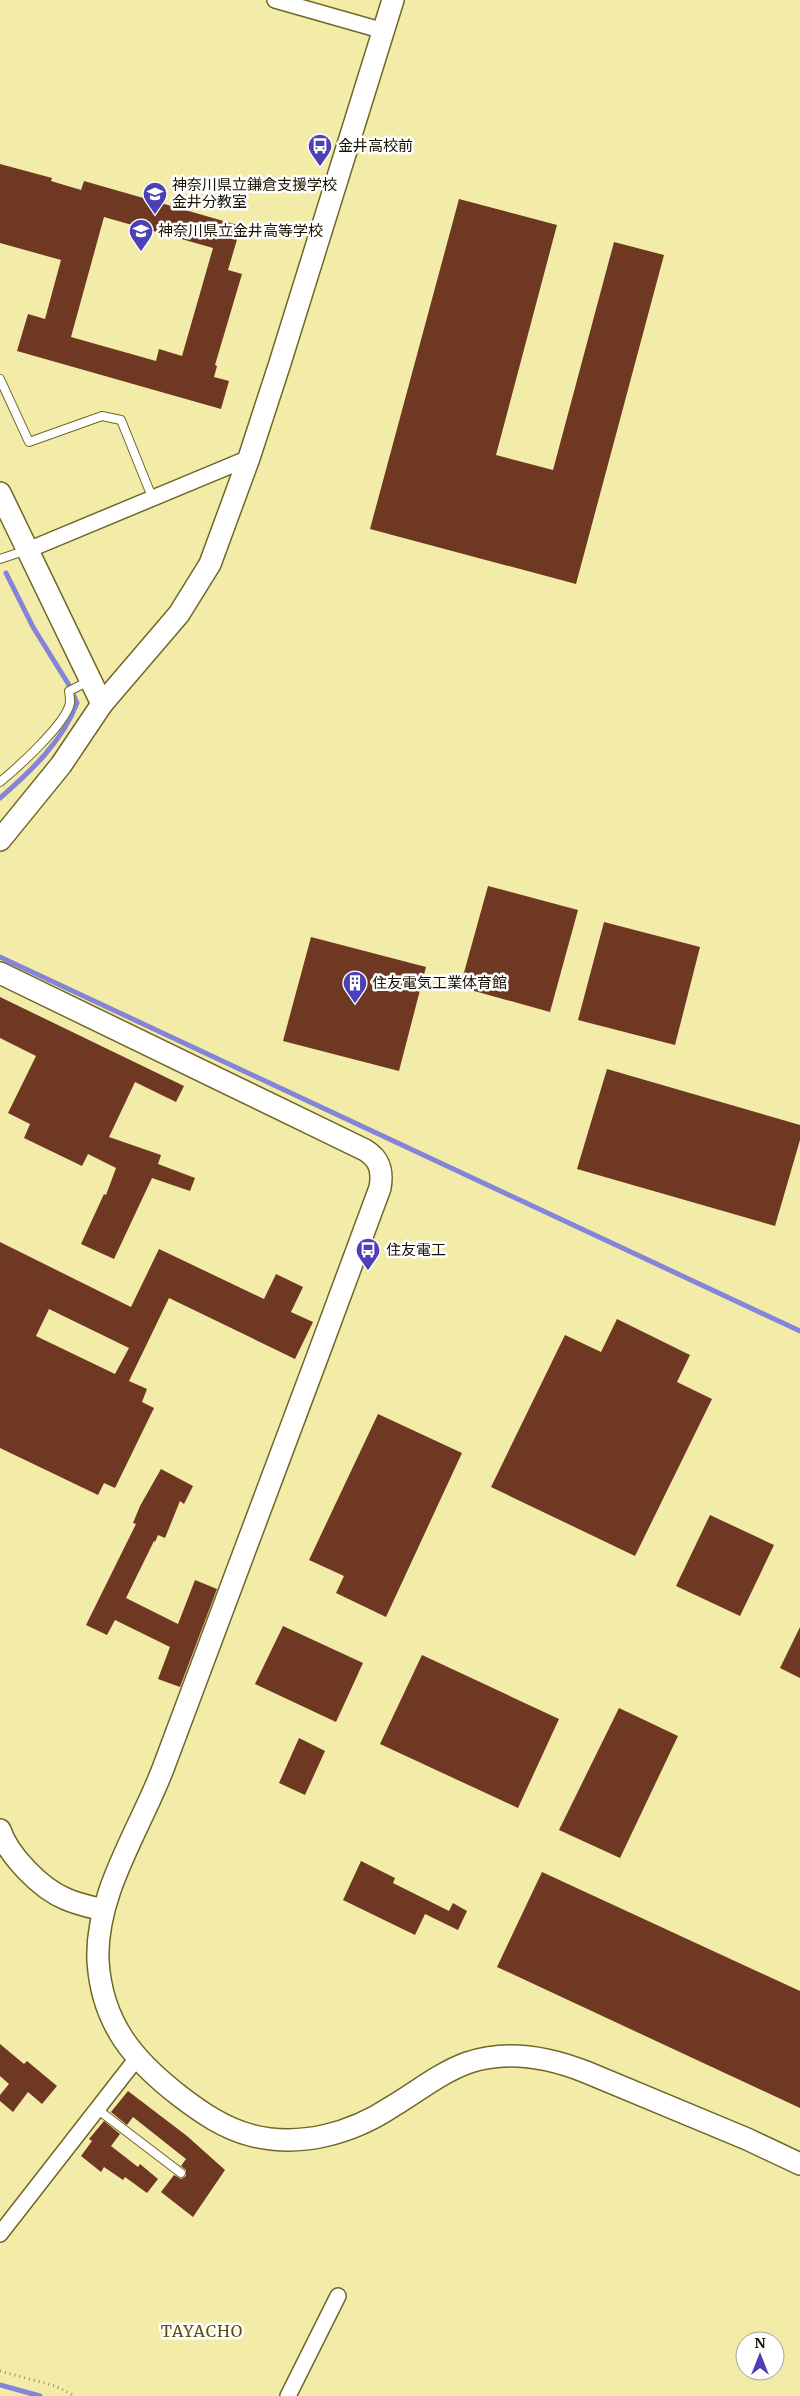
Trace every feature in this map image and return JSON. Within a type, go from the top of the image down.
[{"type":"street","points":[[275,0],[384,31]]},
{"type":"street","points":[[0,840],[61,766],[102,704],[179,614],[210,564],[249,458],[393,0]]},
{"type":"street","points":[[28,550],[249,458]]},
{"type":"street","points":[[0,493],[102,704]]},
{"type":"street","points":[[0,973],[365,1150],[378,1160],[382,1177],[341,1293],[155,1790],[109,1892],[103,1910],[98,1944],[100,1979],[111,2014],[137,2058],[165,2084],[217,2122],[250,2135],[285,2140],[322,2137],[365,2122],[389,2109],[439,2076],[469,2062],[505,2056],[543,2058],[586,2072],[747,2139],[800,2164]]},
{"type":"street","points":[[0,1830],[10,1851],[51,1891],[65,1899],[103,1910]]},
{"type":"street","points":[[0,2234],[137,2058]]},
{"type":"street","points":[[288,2396],[338,2296]]},
{"type":"lane","points":[[0,379],[29,442],[102,416],[121,420],[152,497]]},
{"type":"lane","points":[[0,559],[28,550]]},
{"type":"lane","points":[[0,782],[20,766],[58,724],[70,704],[70,691],[90,680]]},
{"type":"lane","points":[[97,2109],[181,2173]]},
{"type":"path","points":[[0,2371],[55,2386],[74,2396]]},
{"type":"building","points":[[0,164],[52,178],[51,181],[81,190],[84,181],[241,226],[228,270],[242,274],[215,365],[217,366],[214,377],[229,381],[221,409],[17,351],[28,314],[45,319],[61,260],[0,243]],"holes":[[[104,217],[213,248],[182,356],[159,349],[156,361],[71,337]]]},
{"type":"building","points":[[459,199],[557,225],[496,455],[553,470],[614,242],[664,255],[576,584],[370,529]]},
{"type":"building","points":[[488,886],[578,910],[550,1012],[460,987]]},
{"type":"building","points":[[604,922],[700,947],[675,1045],[578,1020]]},
{"type":"building","name":"住友電気工業体育館","points":[[311,937],[426,967],[399,1071],[283,1041]]},
{"type":"building","points":[[0,997],[184,1086],[176,1102],[135,1082],[109,1137],[161,1155],[158,1164],[195,1178],[190,1191],[152,1178],[114,1259],[81,1244],[104,1194],[106,1195],[116,1168],[88,1154],[82,1166],[24,1138],[30,1124],[8,1113],[36,1056],[0,1038]]},
{"type":"building","points":[[607,1069],[800,1125],[800,1140],[775,1226],[577,1169]]},
{"type":"building","points":[[0,1242],[131,1307],[159,1249],[264,1299],[276,1274],[303,1287],[291,1312],[313,1322],[295,1359],[169,1298],[129,1381],[147,1389],[142,1402],[154,1408],[115,1488],[104,1483],[98,1495],[0,1448]],"holes":[[[49,1309],[129,1348],[115,1374],[36,1336]]]},
{"type":"building","points":[[617,1319],[690,1355],[677,1382],[712,1399],[635,1556],[491,1487],[565,1335],[601,1352]]},
{"type":"building","points":[[378,1414],[462,1453],[386,1617],[336,1593],[344,1576],[309,1560]]},
{"type":"building","points":[[161,1469],[193,1486],[184,1504],[180,1501],[165,1538],[158,1535],[154,1541],[126,1598],[178,1624],[195,1580],[217,1589],[180,1687],[158,1679],[170,1647],[115,1620],[107,1635],[86,1625],[136,1524],[133,1523],[140,1506]]},
{"type":"building","points":[[710,1515],[774,1545],[740,1616],[676,1586]]},
{"type":"building","points":[[283,1626],[363,1663],[336,1722],[255,1684]]},
{"type":"building","points":[[800,1627],[800,1678],[780,1668]]},
{"type":"building","points":[[422,1655],[559,1719],[518,1808],[380,1744]]},
{"type":"building","points":[[619,1708],[678,1736],[620,1858],[559,1830]]},
{"type":"building","points":[[299,1738],[325,1751],[305,1795],[279,1783]]},
{"type":"building","points":[[361,1861],[395,1878],[393,1883],[449,1911],[453,1903],[467,1911],[458,1930],[425,1914],[415,1935],[343,1900]]},
{"type":"building","points":[[542,1872],[800,1991],[800,2108],[497,1967]]},
{"type":"building","points":[[0,2044],[24,2064],[27,2061],[57,2086],[42,2104],[28,2092],[13,2112],[0,2101],[0,2095],[9,2084],[0,2076]]},
{"type":"building","points":[[128,2091],[187,2136],[225,2170],[193,2217],[161,2192],[174,2175],[181,2179],[186,2176],[186,2170],[181,2166],[186,2159],[133,2117],[127,2125],[111,2112]]},
{"type":"building","points":[[104,2121],[120,2134],[111,2146],[138,2167],[140,2164],[158,2179],[147,2193],[125,2177],[123,2180],[104,2167],[101,2172],[81,2156],[92,2141],[89,2139]]},
{"type":"waterway","points":[[0,798],[34,767],[54,743],[71,717],[77,703],[69,685],[33,627],[6,573]]},
{"type":"waterway","points":[[0,957],[800,1331]]},
{"type":"waterway","points":[[0,2385],[40,2396]]},
{"type":"place","name":"金井高校前","points":[[320,167]]},
{"type":"place","name":"神奈川県立鎌倉支援学校 金井分教室","points":[[155,215]]},
{"type":"place","name":"神奈川県立金井高等学校","points":[[141,252]]},
{"type":"place","name":"住友電気工業体育館","points":[[355,1004]]},
{"type":"place","name":"住友電工","points":[[368,1271]]},
{"type":"district","name":"TAYACHO","points":[[202,2331]]}]
